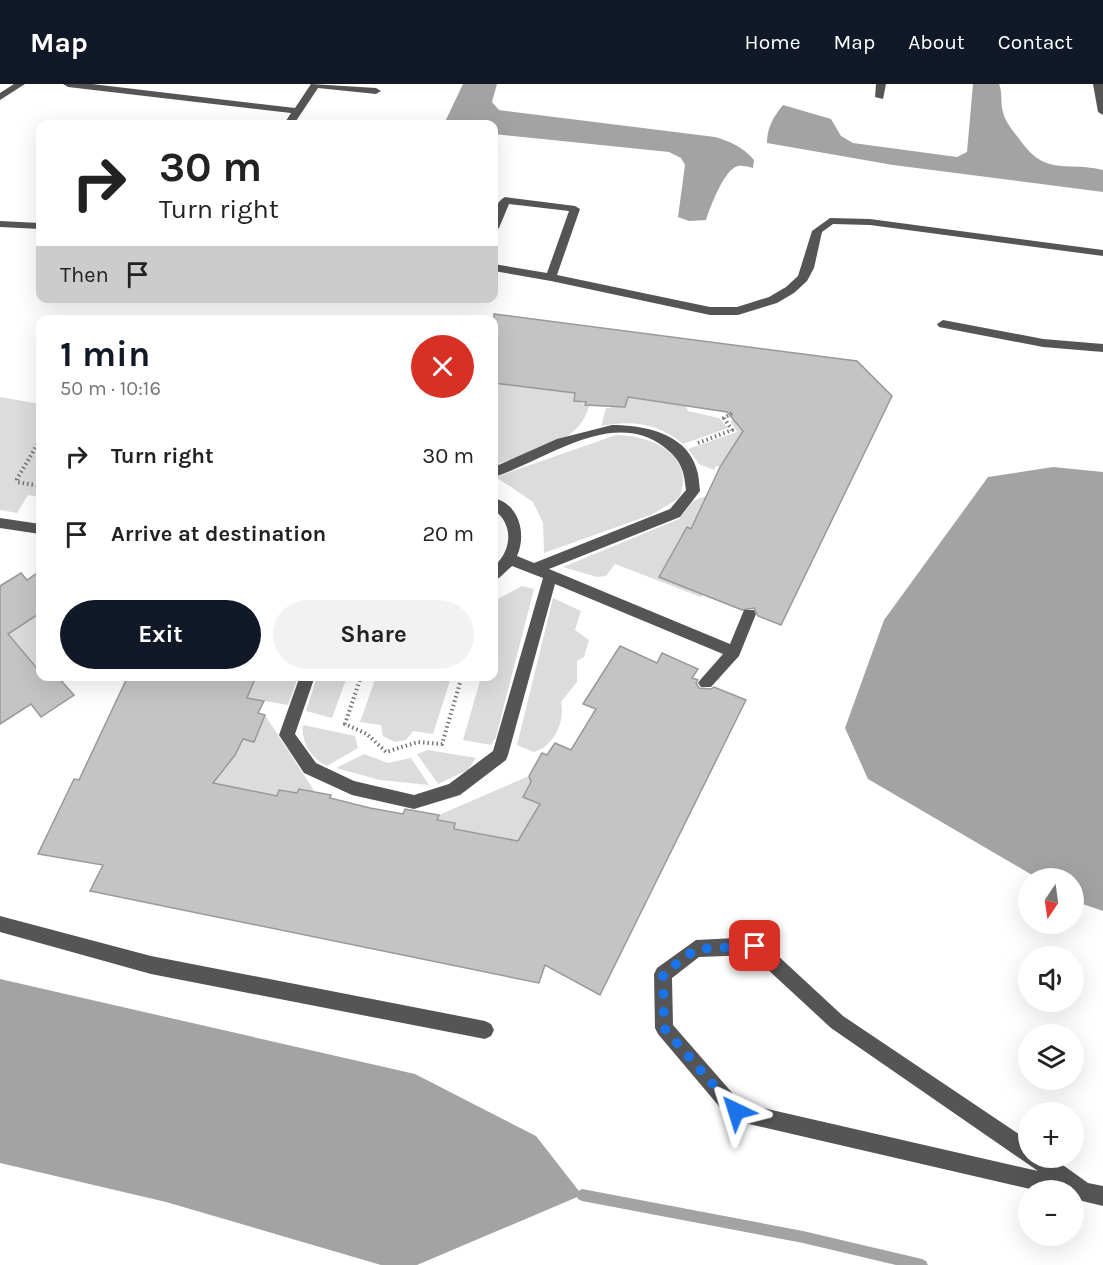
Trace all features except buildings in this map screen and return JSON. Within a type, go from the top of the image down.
[{"type":"street","points":[[0,97],[20,84]]},
{"type":"street","points":[[68,84],[297,111]]},
{"type":"street","points":[[880,97],[881,84]]},
{"type":"street","points":[[1098,84],[1103,112]]},
{"type":"street","points":[[291,120],[315,85],[376,91]]},
{"type":"street","points":[[498,218],[505,200],[574,209],[551,277]]},
{"type":"street","points":[[498,269],[551,277],[710,311],[738,311],[773,300],[790,290],[808,268],[817,231],[830,221],[842,220],[1103,253]]},
{"type":"street","points":[[0,224],[36,226]]},
{"type":"street","points":[[943,324],[1043,343],[1103,348]]},
{"type":"street","points":[[498,469],[585,435],[616,428],[647,431],[669,442],[690,466],[693,491],[675,513],[532,570]]},
{"type":"street","points":[[498,506],[508,514],[517,535],[510,559],[498,570]]},
{"type":"street","points":[[0,523],[36,528]]},
{"type":"street","points":[[510,559],[735,652]]},
{"type":"street","points":[[306,681],[287,735],[310,768],[352,788],[414,802],[454,790],[500,755],[550,577]]},
{"type":"street","points":[[706,683],[735,652],[749,614]]},
{"type":"street","points":[[0,924],[151,965],[485,1030]]},
{"type":"street","points":[[1018,1145],[837,1022],[755,946],[696,949],[663,974],[664,1028],[736,1111],[1095,1194]]},
{"type":"street","points":[[1052,1168],[1095,1194]]},
{"type":"path","points":[[677,451],[732,430],[724,418],[734,412]]},
{"type":"path","points":[[36,446],[16,479],[17,482],[36,485]]},
{"type":"path","points":[[359,681],[345,724],[368,734],[386,752],[418,742],[442,744],[461,681]]},
{"type":"shaded area","points":[[463,84],[497,84],[492,102],[499,110],[715,137],[745,151],[754,160],[753,168],[740,166],[733,169],[718,190],[706,220],[689,221],[678,217],[685,165],[681,158],[669,152],[498,134],[498,120],[446,120]]},
{"type":"shaded area","points":[[973,84],[999,84],[1002,109],[1006,119],[1030,152],[1039,159],[1057,166],[1103,170],[1103,192],[893,165],[767,143],[771,123],[783,105],[831,119],[841,136],[853,143],[957,157],[967,152]]},
{"type":"shaded area","points":[[498,383],[575,390],[574,400],[589,406],[584,419],[575,430],[550,446],[498,464]]},
{"type":"shaded area","points":[[0,397],[36,403],[36,496],[28,495],[17,513],[0,510]]},
{"type":"shaded area","points":[[628,397],[685,404],[688,411],[719,418],[728,428],[683,444],[655,427],[624,423],[601,426],[606,408],[625,407]]},
{"type":"shaded area","points":[[733,420],[747,436],[721,467],[716,466],[714,470],[699,464],[688,449],[737,432],[730,421]]},
{"type":"shaded area","points":[[616,435],[643,439],[667,450],[682,470],[683,483],[679,498],[653,514],[544,553],[543,523],[533,502],[498,476]]},
{"type":"shaded area","points":[[1053,467],[1103,472],[1103,911],[1084,904],[1084,868],[1020,868],[868,779],[845,728],[884,620],[988,477]]},
{"type":"shaded area","points":[[706,496],[716,499],[698,531],[687,527],[659,577],[703,594],[701,597],[615,564],[606,576],[597,577],[563,567],[679,519],[693,501]]},
{"type":"shaded area","points":[[522,586],[534,589],[496,737],[491,745],[463,740],[480,681],[498,681],[498,599]]},
{"type":"shaded area","points":[[553,598],[581,611],[575,630],[589,640],[584,657],[577,661],[577,682],[561,702],[560,725],[557,732],[548,744],[534,752],[517,745]]},
{"type":"shaded area","points":[[36,616],[36,667],[8,634]]},
{"type":"shaded area","points":[[253,681],[297,681],[288,705],[242,697]]},
{"type":"shaded area","points":[[316,681],[346,681],[332,718],[306,711]]},
{"type":"shaded area","points":[[375,681],[450,681],[433,734],[413,731],[406,740],[395,742],[383,736],[381,725],[360,722]]},
{"type":"shaded area","points":[[265,715],[315,792],[299,789],[297,793],[276,800],[209,788],[235,755],[243,739],[254,742]]},
{"type":"shaded area","points":[[303,725],[355,736],[358,748],[327,766],[316,759],[305,744]]},
{"type":"shaded area","points":[[428,750],[476,758],[468,770],[438,784],[417,754]]},
{"type":"shaded area","points":[[364,754],[388,763],[411,758],[429,785],[380,780],[336,768]]},
{"type":"shaded area","points":[[529,776],[543,805],[540,810],[537,809],[521,837],[523,847],[495,836],[454,829],[455,823],[437,820],[439,815]]},
{"type":"shaded area","points":[[0,979],[415,1074],[536,1136],[582,1195],[417,1265],[381,1265],[166,1202],[0,1163]]},
{"type":"waterway","points":[[582,1195],[803,1237],[922,1265]]},
{"type":"route","points":[[736,1111],[664,1028],[663,974],[696,949],[755,946]]}]
